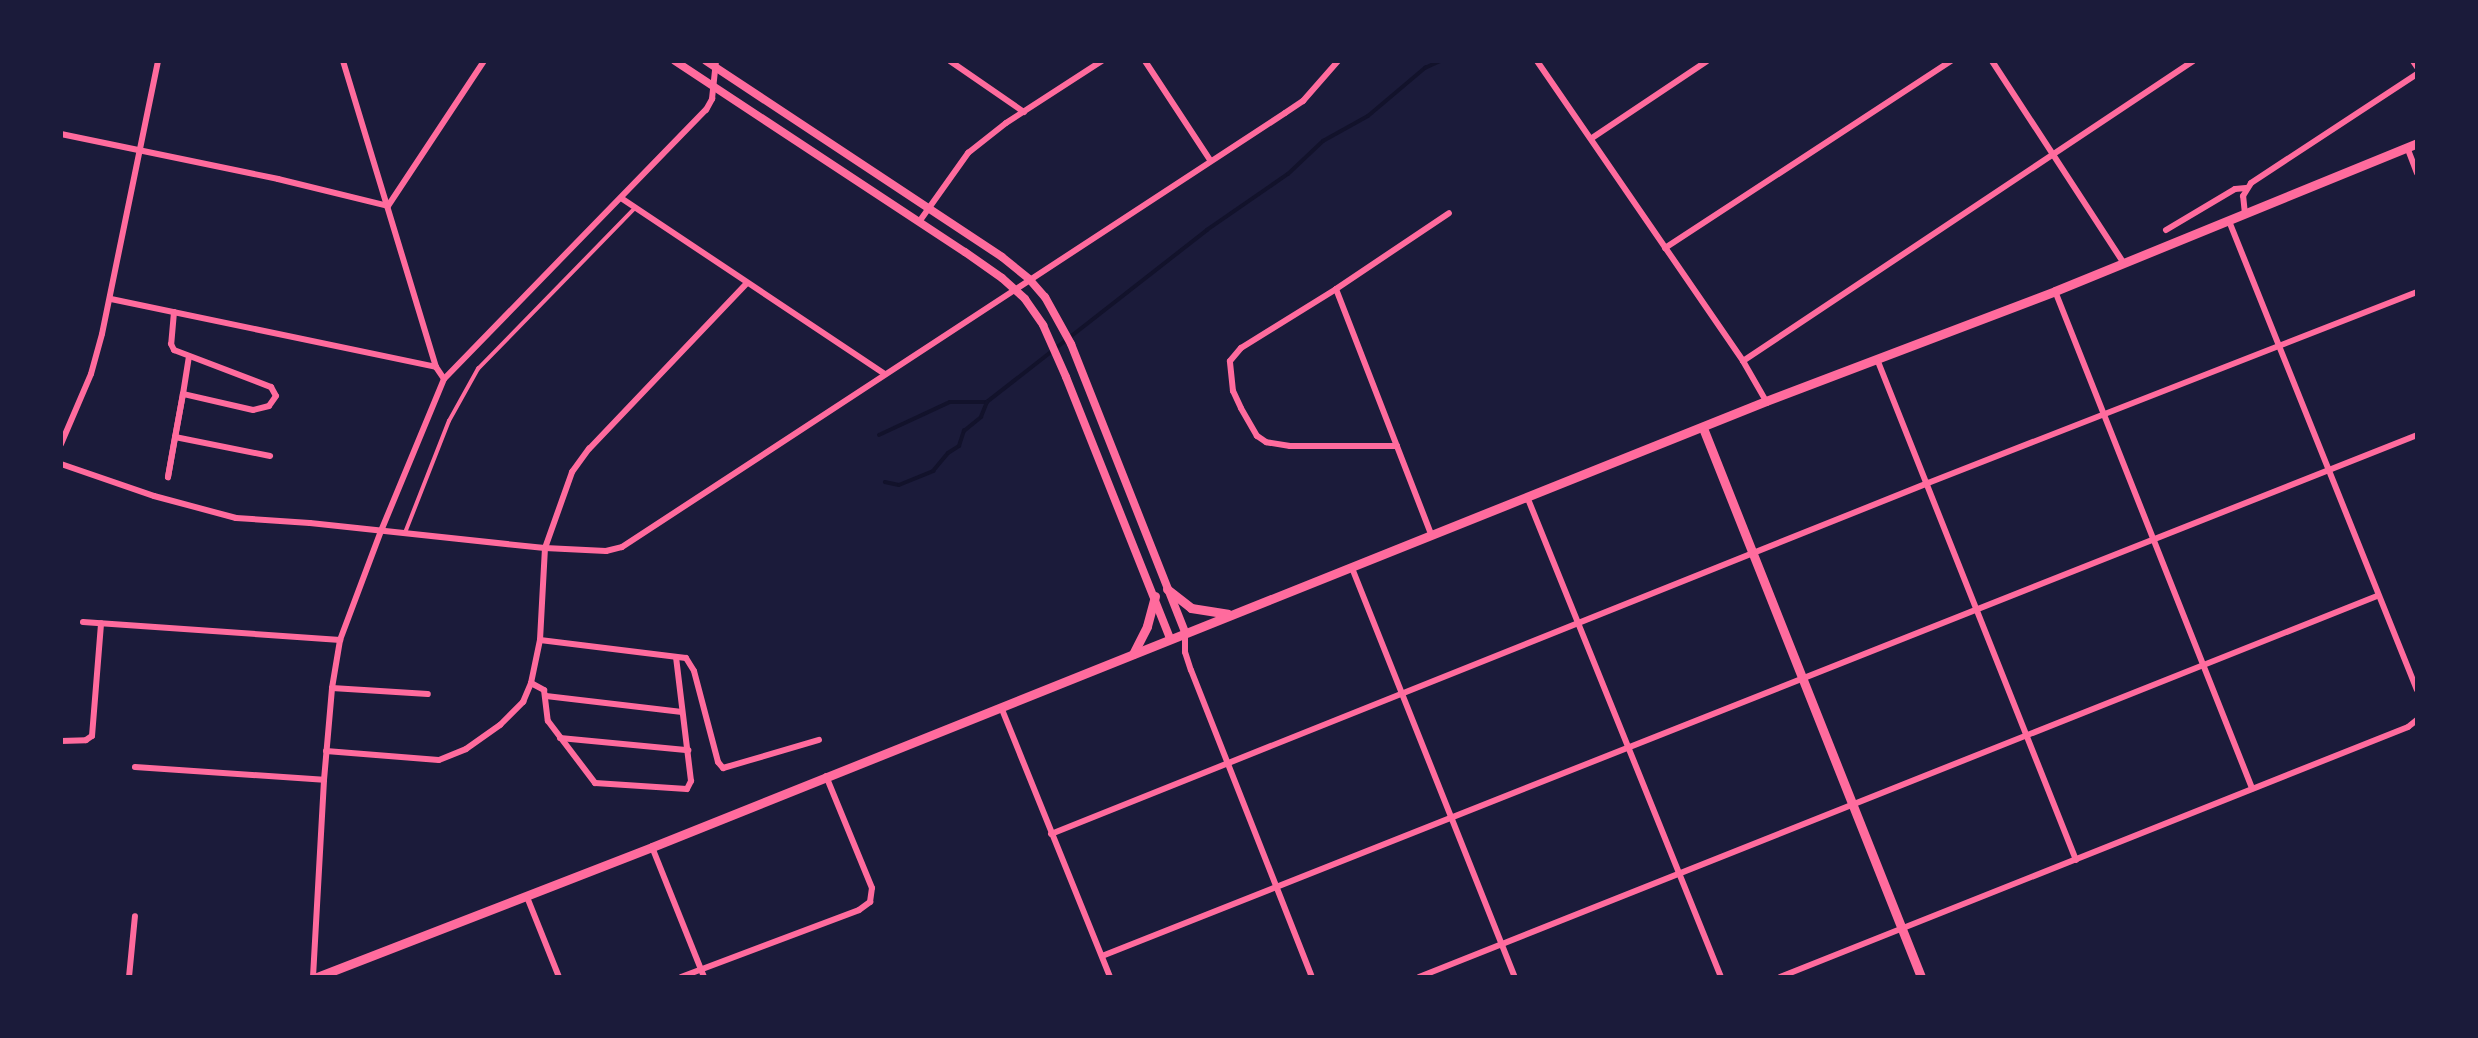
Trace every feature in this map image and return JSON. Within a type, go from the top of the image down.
[{"type":"main road","points":[[315,977],[527,897],[1185,632],[1528,499],[1766,401],[2055,291],[2417,144]]},
{"type":"main road","points":[[1703,428],[1921,977]]},
{"type":"main road","points":[[1167,589],[1191,608],[1234,614]]},
{"type":"main road","points":[[1133,654],[1147,626],[1155,596]]},
{"type":"street","points":[[61,444],[91,374],[111,299],[159,61]]},
{"type":"street","points":[[343,61],[436,367],[444,379]]},
{"type":"street","points":[[388,206],[484,61]]},
{"type":"street","points":[[675,61],[919,222],[1016,290],[1039,319],[1052,346],[1170,638],[1185,652]]},
{"type":"street","points":[[706,61],[715,64],[999,255],[1030,280],[1045,297],[1071,344],[1132,495],[1185,632],[1185,652],[1312,977]]},
{"type":"street","points":[[950,61],[1024,113]]},
{"type":"street","points":[[919,222],[968,153],[1102,61]]},
{"type":"street","points":[[1145,61],[1210,160]]},
{"type":"street","points":[[61,464],[210,513],[404,535],[606,551],[635,541],[1303,101],[1338,61]]},
{"type":"street","points":[[1537,61],[1743,361],[1766,401]]},
{"type":"street","points":[[1592,138],[1707,61]]},
{"type":"street","points":[[1665,248],[1951,61]]},
{"type":"street","points":[[1992,61],[2123,262]]},
{"type":"street","points":[[1743,361],[2193,61]]},
{"type":"street","points":[[2413,61],[2417,67]]},
{"type":"street","points":[[315,977],[326,751],[332,688],[341,640],[381,531],[444,379],[706,110],[714,89],[715,64]]},
{"type":"street","points":[[2166,230],[2235,189],[2246,188],[2417,74]]},
{"type":"street","points":[[61,134],[278,178],[388,206]]},
{"type":"street","points":[[2407,147],[2417,173]]},
{"type":"street","points":[[2245,214],[2243,202],[2246,188]]},
{"type":"street","points":[[621,198],[885,374]]},
{"type":"street","points":[[1397,446],[1290,446],[1266,442],[1249,425],[1233,391],[1230,361],[1234,353],[1449,213]]},
{"type":"street","points":[[2229,221],[2281,344],[2377,596],[2417,690]]},
{"type":"street","points":[[326,751],[439,760],[466,749],[500,725],[523,702],[531,682],[540,640],[545,548],[562,492],[589,449],[747,283]]},
{"type":"street","points":[[1336,289],[1432,536]]},
{"type":"street","points":[[2055,291],[2252,788]]},
{"type":"street","points":[[1051,834],[1403,691],[2417,292]]},
{"type":"street","points":[[111,299],[436,367]]},
{"type":"street","points":[[174,312],[171,344],[189,358],[271,387],[276,396],[269,406],[253,410],[183,394]]},
{"type":"street","points":[[183,394],[175,437],[168,477],[183,394],[189,358]]},
{"type":"street","points":[[1877,359],[2076,860]]},
{"type":"street","points":[[1102,956],[2417,435]]},
{"type":"street","points":[[175,437],[270,456]]},
{"type":"street","points":[[1528,499],[1721,977]]},
{"type":"street","points":[[1352,568],[1515,977]]},
{"type":"street","points":[[1419,977],[2377,596]]},
{"type":"street","points":[[83,622],[341,640]]},
{"type":"street","points":[[61,741],[88,740],[92,735],[101,623]]},
{"type":"street","points":[[540,640],[676,657],[690,662],[723,768],[819,740]]},
{"type":"street","points":[[531,682],[544,690],[548,721],[598,785],[687,789],[691,781],[676,657]]},
{"type":"street","points":[[332,688],[428,694]]},
{"type":"street","points":[[546,696],[682,712]]},
{"type":"street","points":[[1001,707],[1110,977]]},
{"type":"street","points":[[1780,977],[2408,727],[2417,720]]},
{"type":"street","points":[[561,738],[688,750]]},
{"type":"street","points":[[135,767],[324,780]]},
{"type":"street","points":[[681,977],[859,910],[870,902],[872,887],[826,776]]},
{"type":"street","points":[[652,847],[704,977]]},
{"type":"street","points":[[527,897],[559,977]]},
{"type":"street","points":[[129,977],[135,916]]},
{"type":"lane","points":[[404,535],[449,421],[478,369],[634,209]]},
{"type":"waterway","points":[[879,435],[950,402],[987,402],[1207,230],[1288,174],[1323,141],[1368,116],[1425,68],[1440,61]]},
{"type":"waterway","points":[[885,482],[899,485],[933,471],[948,453],[959,446],[964,431],[981,417],[987,402]]}]
